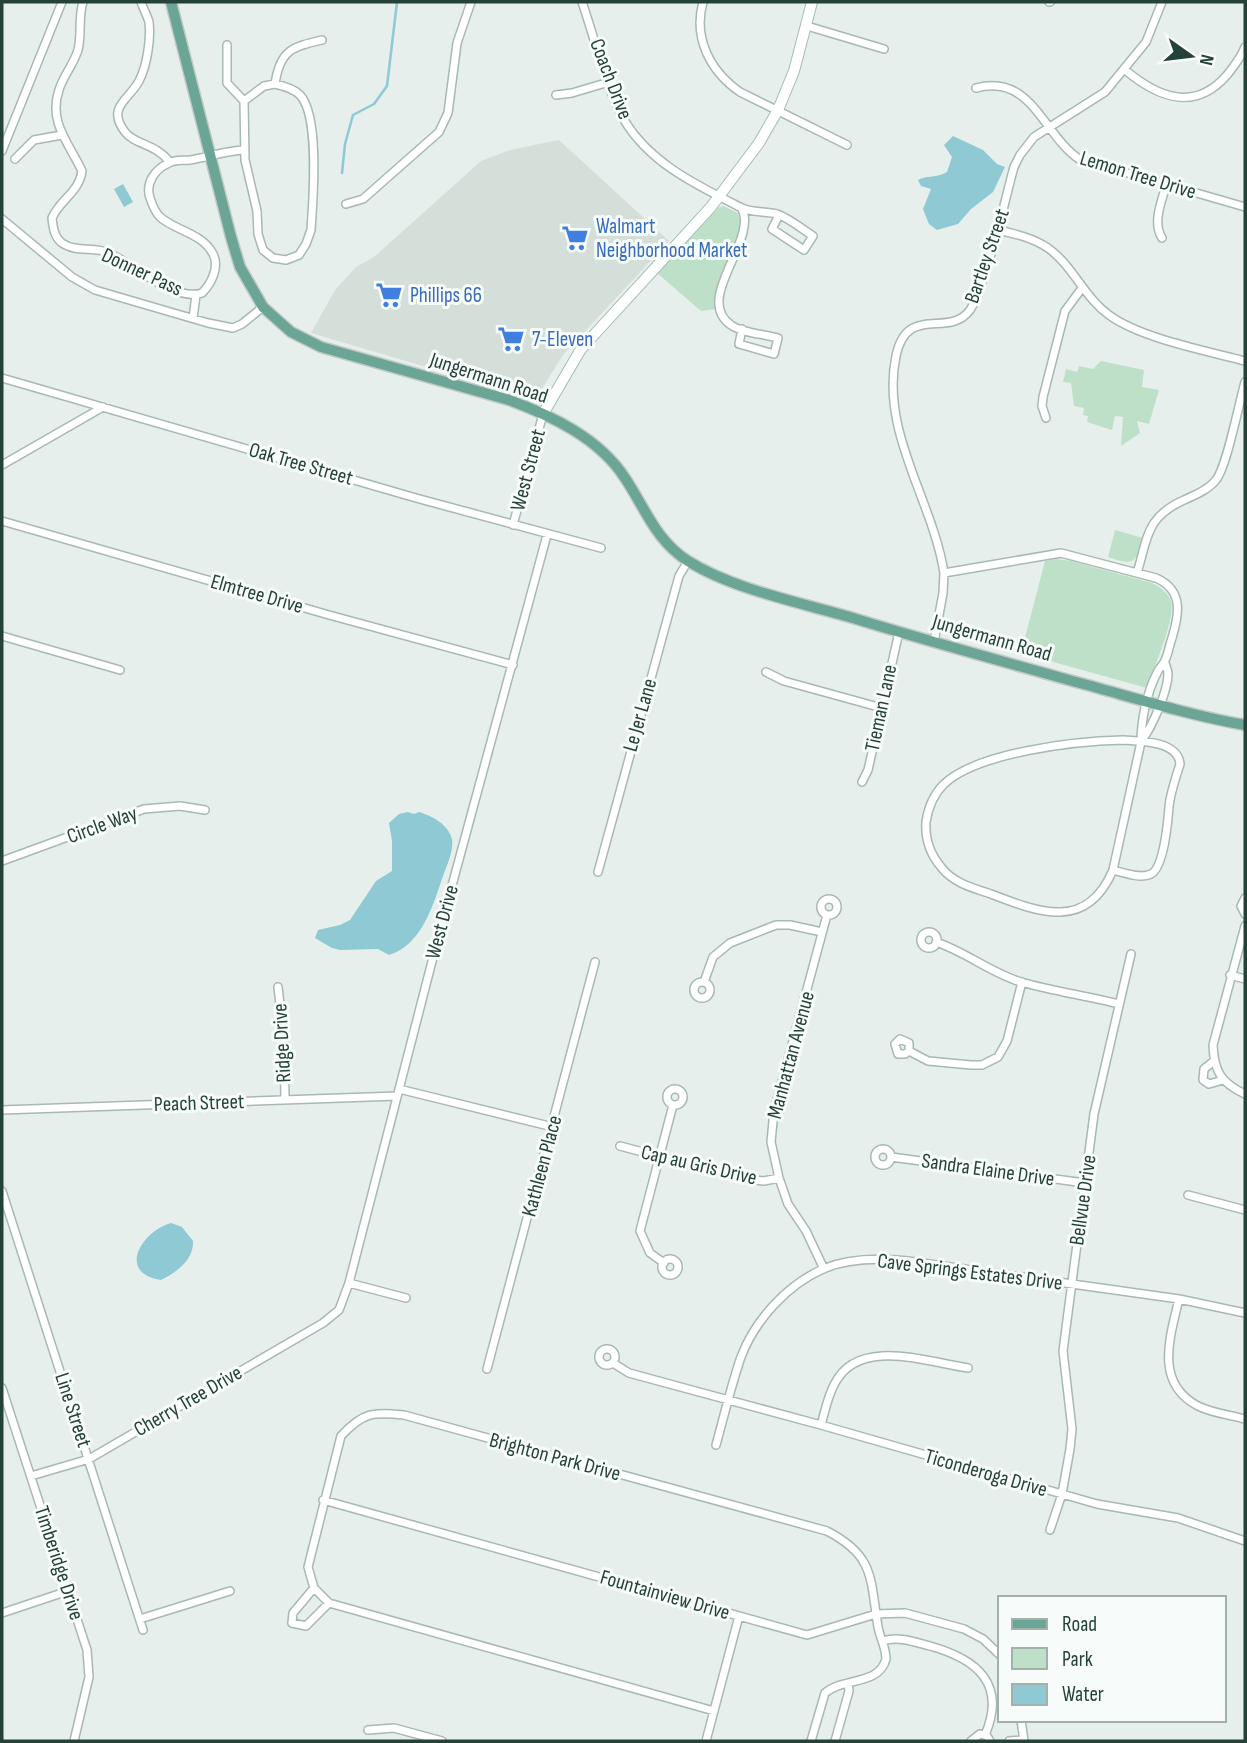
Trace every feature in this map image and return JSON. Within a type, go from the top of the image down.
[{"type":"main road","name":"Jungermann Road","points":[[171,2],[240,267],[263,307],[291,332],[314,344],[509,400],[543,414],[590,441],[611,460],[664,540],[688,561],[729,580],[899,632],[1153,704],[1245,725]]},
{"type":"street","points":[[2,151],[62,2]]},
{"type":"street","name":"Donner Pass","points":[[83,2],[79,47],[58,91],[57,122],[82,171],[73,194],[55,212],[53,227],[56,236],[62,243],[75,248],[99,249],[111,254],[147,277],[186,294],[202,293],[208,286],[216,266],[214,255],[197,238],[158,215],[149,194],[149,182],[155,173],[170,162]]},
{"type":"street","points":[[141,2],[149,22],[145,65],[138,83],[119,104],[117,117],[126,135],[158,149],[170,162],[244,150]]},
{"type":"street","points":[[346,204],[363,199],[439,132],[449,113],[457,43],[471,2]]},
{"type":"street","name":"Coach Drive","points":[[582,2],[622,116],[646,148],[671,169],[742,209]]},
{"type":"street","points":[[703,2],[700,16],[702,40],[710,63],[728,84],[846,145]]},
{"type":"street","points":[[543,414],[581,349],[634,295],[750,158],[778,110],[797,64],[812,2]]},
{"type":"street","name":"Bartley Street","points":[[934,642],[944,573],[929,518],[901,437],[894,393],[896,356],[903,339],[912,328],[928,323],[957,321],[970,310],[998,230],[1014,167],[1027,145],[1099,97],[1146,42],[1162,2]]},
{"type":"street","points":[[807,26],[884,49]]},
{"type":"street","points":[[275,84],[277,67],[285,55],[295,47],[322,40]]},
{"type":"street","points":[[227,45],[227,83],[244,102],[244,150],[257,211],[258,234],[263,250],[273,258],[286,260],[299,255],[311,230],[313,135],[309,112],[301,96],[286,86],[275,84],[264,86],[244,102]]},
{"type":"street","points":[[1124,69],[1160,94],[1194,97],[1225,77],[1245,51]]},
{"type":"street","points":[[556,95],[609,82]]},
{"type":"street","name":"Lemon Tree Drive","points":[[976,88],[994,85],[1021,95],[1036,108],[1062,147],[1079,159],[1245,207]]},
{"type":"street","points":[[15,159],[34,141],[62,135]]},
{"type":"street","points":[[1162,238],[1157,230],[1157,222],[1166,185]]},
{"type":"street","points":[[742,329],[739,344],[774,354],[778,338],[730,325],[723,316],[719,302],[723,281],[742,236],[742,209],[779,215],[813,236],[804,250],[772,229],[779,215]]},
{"type":"street","points":[[2,219],[72,277],[95,290],[233,328],[263,307]]},
{"type":"street","points":[[998,230],[1028,238],[1048,248],[1102,310],[1131,328],[1245,361]]},
{"type":"street","points":[[1046,418],[1042,406],[1043,397],[1065,311],[1082,288]]},
{"type":"street","name":"Donner Pass","points":[[193,318],[196,295]]},
{"type":"street","name":"Oak Tree Street","points":[[2,378],[547,535],[601,548]]},
{"type":"street","points":[[1138,573],[1156,517],[1171,506],[1204,490],[1219,475],[1245,382]]},
{"type":"street","points":[[2,465],[103,407]]},
{"type":"street","name":"West Street","points":[[513,525],[543,414]]},
{"type":"street","name":"Elmtree Drive","points":[[2,521],[513,665]]},
{"type":"street","name":"West Drive","points":[[339,1310],[349,1283],[547,535]]},
{"type":"street","points":[[944,573],[1061,553],[1163,581],[1177,598],[1178,617],[1165,663],[1157,671],[1153,704]]},
{"type":"street","name":"Le Jer Lane","points":[[597,872],[679,576],[688,561]]},
{"type":"street","name":"Tieman Lane","points":[[862,782],[868,770],[899,632]]},
{"type":"street","points":[[2,636],[120,670]]},
{"type":"street","points":[[1114,870],[1143,876],[1155,872],[1180,764],[1177,753],[1167,747],[1141,742],[1123,740],[1061,744],[994,761],[963,772],[943,785],[927,816],[927,841],[933,855],[948,874],[964,884],[1034,910],[1056,914],[1074,911],[1097,897],[1109,882],[1114,870],[1141,742],[1141,728],[1168,674],[1165,663]]},
{"type":"street","points":[[766,672],[784,681],[881,708]]},
{"type":"street","name":"Circle Way","points":[[2,862],[144,809],[180,806],[205,810]]},
{"type":"street","points":[[1245,898],[1241,906],[1245,914]]},
{"type":"street","name":"Manhattan Avenue","points":[[824,1269],[806,1231],[788,1204],[771,1142],[771,1124],[827,915]]},
{"type":"street","points":[[704,982],[713,957],[730,943],[776,925],[790,925],[822,932]]},
{"type":"street","points":[[1245,926],[1213,1045],[1214,1061],[1223,1080],[1230,1087],[1245,1094]]},
{"type":"street","points":[[936,942],[1022,982],[1119,1003]]},
{"type":"street","name":"Bellvue Drive","points":[[1050,1530],[1062,1494],[1072,1429],[1063,1351],[1094,1114],[1131,954]]},
{"type":"street","name":"Kathleen Place","points":[[487,1369],[595,962]]},
{"type":"street","points":[[1230,975],[1245,979]]},
{"type":"street","points":[[909,1051],[928,1061],[971,1065],[982,1065],[998,1057],[1007,1041],[1022,982]]},
{"type":"street","name":"Ridge Drive","points":[[278,987],[284,1039],[285,1100]]},
{"type":"street","points":[[1214,1061],[1204,1069],[1203,1080],[1209,1084],[1223,1080]]},
{"type":"street","points":[[398,1092],[552,1127]]},
{"type":"street","name":"Peach Street","points":[[2,1110],[285,1100],[398,1092]]},
{"type":"street","points":[[664,1263],[645,1246],[640,1231],[673,1105]]},
{"type":"street","name":"Cap au Gris Drive","points":[[620,1146],[745,1180],[764,1181],[779,1178]]},
{"type":"street","name":"Sandra Elaine Drive","points":[[891,1157],[1085,1182]]},
{"type":"street","name":"Line Street","points":[[2,1191],[144,1630]]},
{"type":"street","points":[[1188,1195],[1245,1210]]},
{"type":"street","name":"Cave Springs Estates Drive","points":[[716,1445],[742,1357],[761,1321],[783,1296],[824,1269],[860,1261],[895,1260],[1179,1300],[1245,1313]]},
{"type":"street","points":[[349,1283],[405,1298]]},
{"type":"street","points":[[1179,1300],[1168,1354],[1169,1371],[1177,1387],[1198,1406],[1245,1419]]},
{"type":"street","name":"Cherry Tree Drive","points":[[31,1476],[89,1459],[323,1323],[339,1310]]},
{"type":"street","points":[[821,1425],[834,1384],[845,1369],[860,1359],[886,1355],[968,1368]]},
{"type":"street","name":"Ticonderoga Drive","points":[[613,1363],[629,1373],[728,1401],[1097,1504],[1178,1518],[1245,1541]]},
{"type":"street","name":"Timberidge Drive","points":[[2,1388],[78,1620],[89,1663],[85,1700],[74,1741]]},
{"type":"street","name":"Brighton Park Drive","points":[[314,1588],[308,1567],[341,1436],[364,1416],[376,1413],[404,1415],[827,1531],[859,1551],[867,1566],[883,1641]]},
{"type":"street","name":"Fountainview Drive","points":[[323,1500],[807,1634],[876,1614],[905,1613],[964,1629],[983,1639],[998,1653]]},
{"type":"street","points":[[329,1602],[306,1626],[292,1623],[293,1613],[314,1588],[329,1602],[714,1711]]},
{"type":"street","points":[[2,1613],[68,1591]]},
{"type":"street","points":[[140,1619],[230,1591]]},
{"type":"street","points":[[706,1741],[739,1616]]},
{"type":"street","points":[[811,1741],[828,1689],[881,1671],[886,1659],[883,1641],[891,1639],[947,1651],[964,1657],[975,1666],[987,1682],[992,1700],[990,1739],[978,1735],[971,1741]]},
{"type":"street","points":[[835,1741],[849,1691],[848,1683]]},
{"type":"street","points":[[1009,1741],[1023,1740],[1021,1722]]},
{"type":"street","points":[[368,1730],[394,1728],[442,1741]]},
{"type":"shaded area","points":[[559,140],[669,241],[563,355],[538,395],[528,397],[311,333],[335,290],[356,267],[374,257],[481,161],[510,150]]},
{"type":"green space","points":[[723,206],[738,213],[738,234],[720,283],[717,309],[701,311],[657,273],[718,208]]},
{"type":"green space","points":[[1101,361],[1144,370],[1142,387],[1159,390],[1149,424],[1137,421],[1140,433],[1121,446],[1123,417],[1115,416],[1112,430],[1087,422],[1088,416],[1083,415],[1084,408],[1074,406],[1071,383],[1063,382],[1066,369],[1077,372],[1079,366],[1093,369]]},
{"type":"green space","points":[[1115,530],[1143,538],[1133,561],[1108,557]]},
{"type":"green space","points":[[1057,559],[1152,583],[1168,595],[1172,610],[1170,620],[1147,688],[1021,653],[1045,561]]},
{"type":"water","points":[[953,136],[983,150],[997,164],[1005,167],[993,192],[971,209],[958,224],[937,230],[929,224],[923,209],[931,189],[921,186],[918,180],[947,172],[952,157],[944,145]]},
{"type":"water","points":[[123,184],[133,202],[124,207],[114,189]]},
{"type":"water","points":[[419,812],[434,818],[447,829],[452,839],[450,858],[425,923],[418,933],[410,943],[389,955],[378,949],[340,950],[315,938],[318,930],[350,920],[376,881],[392,871],[389,823],[399,814]]},
{"type":"water","points":[[171,1223],[182,1227],[193,1241],[191,1254],[178,1269],[161,1280],[147,1276],[137,1261],[138,1252],[151,1234]]},
{"type":"waterway","points":[[342,173],[345,144],[353,115],[374,104],[387,86],[397,2]]},
{"type":"place","name":"Walmart Neighborhood Market","points":[[575,238]]},
{"type":"place","name":"Phillips 66","points":[[389,295]]},
{"type":"place","name":"7-Eleven","points":[[511,339]]}]
